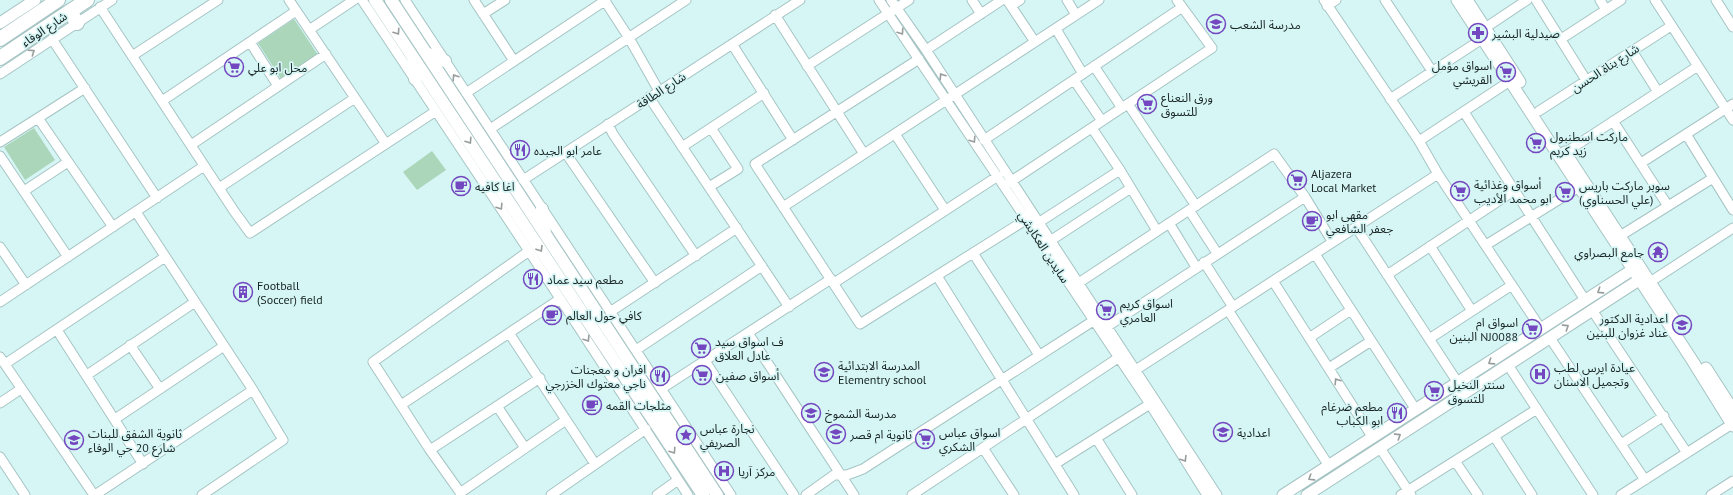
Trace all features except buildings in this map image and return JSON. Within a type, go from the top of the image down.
[{"type":"main road","name":"شارع الوفاء","points":[[0,39],[58,0]]},
{"type":"main road","name":"شارع الوفاء","points":[[0,58],[74,17],[87,0]]},
{"type":"main road","points":[[375,0],[557,276],[650,425],[669,434],[717,495]]},
{"type":"main road","points":[[391,0],[662,412],[669,434],[703,495]]},
{"type":"main road","points":[[425,52],[445,62]]},
{"type":"main road","points":[[413,56],[414,79]]},
{"type":"main road","points":[[542,209],[546,236]]},
{"type":"main road","points":[[541,271],[557,276]]},
{"type":"main road","points":[[650,425],[660,419],[662,412]]},
{"type":"street","points":[[0,74],[52,39],[74,17],[100,7],[112,0]]},
{"type":"street","points":[[132,56],[218,0]]},
{"type":"street","points":[[289,0],[386,144]]},
{"type":"street","points":[[309,30],[354,0]]},
{"type":"street","points":[[362,0],[541,271],[650,425],[678,480],[688,495]]},
{"type":"street","points":[[405,0],[731,495]]},
{"type":"street","points":[[474,0],[514,61]]},
{"type":"street","points":[[483,14],[505,0]]},
{"type":"street","points":[[466,93],[605,0],[659,91]]},
{"type":"street","points":[[490,129],[686,0]]},
{"type":"street","name":"شارع الطاقة","points":[[523,180],[800,0]]},
{"type":"street","name":"سايدين العكايشي","points":[[879,0],[998,176],[1008,183],[1038,223],[1050,241],[1093,321],[1103,329],[1134,370],[1217,495]]},
{"type":"street","points":[[807,66],[888,13],[894,4],[909,0]]},
{"type":"street","points":[[972,0],[981,14]]},
{"type":"street","points":[[926,50],[1002,0]]},
{"type":"street","points":[[1020,0],[1009,3],[1035,42]]},
{"type":"street","points":[[1067,0],[1076,15]]},
{"type":"street","points":[[783,207],[1099,0]]},
{"type":"street","points":[[1336,0],[1325,3],[1419,141],[1438,174],[1470,220],[1540,329]]},
{"type":"street","points":[[1385,0],[1432,71]]},
{"type":"street","points":[[1457,0],[1510,81],[1540,118]]},
{"type":"street","points":[[1467,0],[1540,118],[1579,187],[1632,270],[1733,410]]},
{"type":"street","points":[[1485,28],[1527,0]]},
{"type":"street","points":[[1536,0],[1586,80]]},
{"type":"street","points":[[1600,0],[1606,10]]},
{"type":"street","points":[[1561,39],[1621,0]]},
{"type":"street","points":[[1655,0],[1698,66],[1729,106],[1733,120]]},
{"type":"street","points":[[1716,0],[1733,26]]},
{"type":"street","points":[[0,23],[32,1]]},
{"type":"street","name":"سايدين العكايشي","points":[[894,4],[926,50],[984,140],[1027,219],[1066,273],[1078,284],[1118,358],[1150,404],[1207,495]]},
{"type":"street","points":[[984,140],[1083,74],[1179,4],[1212,48],[1008,183]]},
{"type":"street","points":[[100,7],[190,145],[250,233],[436,111]]},
{"type":"street","points":[[162,101],[296,12]]},
{"type":"street","points":[[775,16],[864,154]]},
{"type":"street","name":"شارع بناة الحسن","points":[[1540,118],[1586,80],[1671,26]]},
{"type":"street","points":[[1056,29],[1083,74]]},
{"type":"street","points":[[52,39],[157,198]]},
{"type":"street","points":[[1390,99],[1482,39]]},
{"type":"street","points":[[250,42],[278,86]]},
{"type":"street","points":[[732,44],[793,140]]},
{"type":"street","points":[[1632,51],[1658,92]]},
{"type":"street","points":[[190,145],[326,54]]},
{"type":"street","points":[[919,59],[755,164],[860,324],[1027,219]]},
{"type":"street","points":[[1094,66],[1125,106],[1192,208],[1217,253]]},
{"type":"street","points":[[1566,152],[1698,66]]},
{"type":"street","points":[[1074,80],[1102,121]]},
{"type":"street","points":[[1419,141],[1510,81]]},
{"type":"street","points":[[0,142],[84,88]]},
{"type":"street","points":[[682,147],[764,93]]},
{"type":"street","points":[[649,97],[789,307]]},
{"type":"street","points":[[219,188],[355,98]]},
{"type":"street","points":[[1641,163],[1729,106]]},
{"type":"street","points":[[1464,112],[1585,300]]},
{"type":"street","points":[[38,118],[113,227]]},
{"type":"street","points":[[1613,121],[1668,206]]},
{"type":"street","points":[[608,124],[613,134],[696,256]]},
{"type":"street","points":[[709,187],[738,169],[711,128]]},
{"type":"street","points":[[1092,128],[1120,170],[1157,231]]},
{"type":"street","points":[[1548,132],[1566,152],[1650,282],[1689,349]]},
{"type":"street","points":[[895,134],[945,210]]},
{"type":"street","points":[[1686,134],[1733,210]]},
{"type":"street","points":[[565,152],[655,283]]},
{"type":"street","points":[[1078,284],[1274,154],[1305,197],[1332,241]]},
{"type":"street","points":[[0,156],[68,257]]},
{"type":"street","points":[[24,191],[68,162]]},
{"type":"street","points":[[0,302],[204,166]]},
{"type":"street","points":[[1038,223],[1120,170]]},
{"type":"street","points":[[1134,370],[1438,174]]},
{"type":"street","points":[[661,389],[998,176]]},
{"type":"street","points":[[1620,236],[1713,178]]},
{"type":"street","points":[[1486,245],[1579,187]]},
{"type":"street","points":[[1050,241],[1131,188]]},
{"type":"street","points":[[1387,274],[1515,190]]},
{"type":"street","points":[[1103,329],[1200,264],[1305,197]]},
{"type":"street","points":[[136,212],[254,390],[283,440],[202,495]]},
{"type":"street","points":[[1169,224],[1231,308],[1329,466]]},
{"type":"street","points":[[1356,227],[1458,383]]},
{"type":"street","points":[[610,312],[737,228]]},
{"type":"street","points":[[1650,282],[1733,228]]},
{"type":"street","points":[[1430,246],[1472,311]]},
{"type":"street","points":[[0,247],[26,285]]},
{"type":"street","points":[[529,251],[373,362],[400,405],[461,494],[566,420]]},
{"type":"street","points":[[973,253],[1039,355]]},
{"type":"street","points":[[1315,254],[1416,410]]},
{"type":"street","points":[[165,257],[56,330],[2,361],[95,495],[254,390]]},
{"type":"street","points":[[636,350],[762,266]]},
{"type":"street","points":[[1284,495],[1632,270]]},
{"type":"street","points":[[936,276],[1074,495]]},
{"type":"street","points":[[1617,280],[1622,283],[1623,290]]},
{"type":"street","points":[[1307,495],[1639,280]]},
{"type":"street","points":[[1273,281],[1373,438]]},
{"type":"street","points":[[1429,338],[1512,285]]},
{"type":"street","points":[[400,405],[560,299]]},
{"type":"street","points":[[87,375],[195,302]]},
{"type":"street","points":[[1309,338],[1351,310]]},
{"type":"street","points":[[1592,310],[1664,416],[1687,453]]},
{"type":"street","points":[[806,495],[834,475],[847,475],[863,469],[1093,321]]},
{"type":"street","points":[[56,330],[87,375],[143,464]]},
{"type":"street","points":[[509,333],[540,378],[595,464]]},
{"type":"street","points":[[748,333],[854,495]]},
{"type":"street","points":[[1550,338],[1645,480]]},
{"type":"street","points":[[1329,368],[1371,341]]},
{"type":"street","points":[[130,345],[160,389]]},
{"type":"street","points":[[115,419],[224,346]]},
{"type":"street","points":[[915,494],[1118,358]]},
{"type":"street","points":[[705,361],[794,495]]},
{"type":"street","points":[[1508,364],[1593,495]]},
{"type":"street","points":[[1621,495],[1732,425],[1699,364]]},
{"type":"street","points":[[430,450],[540,378]]},
{"type":"street","points":[[0,402],[21,389]]},
{"type":"street","points":[[1055,464],[1150,404]]},
{"type":"street","points":[[497,406],[525,448]]},
{"type":"street","points":[[1380,448],[1406,494],[1537,409]]},
{"type":"street","points":[[1621,444],[1664,416]]},
{"type":"street","points":[[551,495],[650,425]]},
{"type":"street","points":[[1494,436],[1532,495]]},
{"type":"street","points":[[1096,438],[1132,495]]},
{"type":"street","points":[[1363,444],[1364,450],[1369,454]]},
{"type":"street","points":[[984,448],[1011,494]]},
{"type":"street","points":[[1347,454],[1355,457],[1356,463]]},
{"type":"street","points":[[0,457],[23,494]]},
{"type":"street","points":[[1455,461],[1478,495]]},
{"type":"street","points":[[657,495],[678,480]]},
{"type":"street","points":[[1711,495],[1733,480]]},
{"type":"green space","points":[[294,19],[318,55],[281,79],[258,43]]},
{"type":"green space","points":[[34,128],[55,160],[25,180],[4,147]]},
{"type":"green space","points":[[432,151],[446,170],[417,190],[403,172]]},
{"type":"place","name":"مدرسة الشعب","points":[[1216,24]]},
{"type":"place","name":"صيدلية البشير","points":[[1478,33]]},
{"type":"place","name":"محل ابو علي","points":[[234,67]]},
{"type":"place","name":"اسواق مؤمل القريشي","points":[[1506,72]]},
{"type":"place","name":"ورق النعناع للتسوق","points":[[1147,104]]},
{"type":"place","name":"ماركت اسطنبول زيد كريم","points":[[1536,143]]},
{"type":"place","name":"عامر ابو الجبده","points":[[520,150]]},
{"type":"place","name":"Aljazera Local Market","points":[[1297,180]]},
{"type":"place","name":"اغا كافيه","points":[[461,186]]},
{"type":"place","name":"أسواق وغذائية ابو محمد الأديب","points":[[1460,191]]},
{"type":"place","name":"سوبر ماركت باريس (علي الحسناوي)","points":[[1565,192]]},
{"type":"place","name":"مقهى ابو جعفر الشافعي","points":[[1312,221]]},
{"type":"place","name":"جامع البصراوي","points":[[1658,252]]},
{"type":"place","name":"مطعم سيد عماد","points":[[533,279]]},
{"type":"place","name":"Football (Soccer) field","points":[[243,292]]},
{"type":"place","name":"اسواق كريم العامري","points":[[1106,310]]},
{"type":"place","name":"كافي حول العالم","points":[[552,315]]},
{"type":"place","name":"اعدادية الدكتور عناد غزوان للبنين","points":[[1682,325]]},
{"type":"place","name":"اسواق ام البنين NJ0088","points":[[1532,329]]},
{"type":"place","name":"ف اسواق سيد عادل العلاق","points":[[701,348]]},
{"type":"place","name":"المدرسة الابتدائية Elementry school","points":[[824,372]]},
{"type":"place","name":"عيادة ايرس لطب وتجميل الاسنان","points":[[1540,374]]},
{"type":"place","name":"أسواق صفين","points":[[702,375]]},
{"type":"place","name":"افران و معجنات ناجي معتوك الخزرجي","points":[[660,376]]},
{"type":"place","name":"سنتر النخيل للتسوق","points":[[1434,391]]},
{"type":"place","name":"مثلجات القمه","points":[[592,405]]},
{"type":"place","name":"مدرسة الشموخ","points":[[811,413]]},
{"type":"place","name":"مطعم ضرغام ابو الكباب","points":[[1397,413]]},
{"type":"place","name":"اعدادية","points":[[1223,432]]},
{"type":"place","name":"ثانوية ام قصر","points":[[836,434]]},
{"type":"place","name":"نجارة عباس الصريفي","points":[[686,435]]},
{"type":"place","name":"اسواق عباس الشكري","points":[[925,439]]},
{"type":"place","name":"ثانوية الشفق للبنات شارع 20 حي الوفاء","points":[[74,440]]},
{"type":"place","name":"مركز آريا","points":[[724,471]]}]
